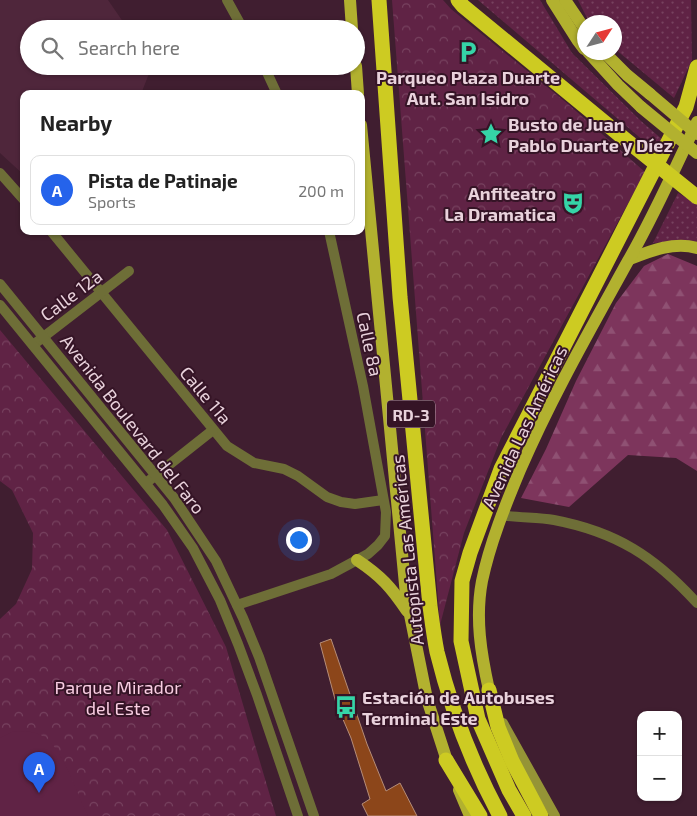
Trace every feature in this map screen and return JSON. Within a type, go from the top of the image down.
[{"type":"highway","name":"Autopista Las Américas","points":[[380,0],[400,297],[430,606],[437,651],[459,726],[500,816]]},
{"type":"highway","points":[[458,0],[697,198]]},
{"type":"highway","points":[[524,816],[509,790],[478,719],[461,641],[462,581],[470,553],[501,468],[686,106],[697,67]]},
{"type":"highway","points":[[489,690],[498,727],[512,761],[541,816]]},
{"type":"highway","points":[[446,760],[480,816]]},
{"type":"main road","points":[[350,0],[351,20]]},
{"type":"main road","points":[[552,0],[577,39]]},
{"type":"main road","points":[[565,0],[577,18]]},
{"type":"main road","points":[[595,60],[641,107],[697,153]]},
{"type":"main road","points":[[612,60],[626,75],[697,134]]},
{"type":"main road","points":[[357,75],[358,90]]},
{"type":"main road","name":"Avenida Las Américas","points":[[555,816],[504,725],[489,690],[480,636],[479,608],[482,581],[501,515],[539,426],[576,353],[630,259],[697,122]]},
{"type":"main road","points":[[365,167],[406,594],[427,699],[446,760],[470,816]]},
{"type":"main road","points":[[630,259],[658,249],[676,246],[697,248]]},
{"type":"main road","points":[[357,560],[379,575],[394,591],[410,617]]},
{"type":"street","points":[[227,0],[238,20]]},
{"type":"street","points":[[268,75],[275,90]]},
{"type":"street","points":[[0,173],[20,196]]},
{"type":"street","name":"Calle 11a","points":[[54,235],[227,446],[254,463],[284,469],[298,476],[327,497],[341,502],[355,504],[383,500]]},
{"type":"street","name":"Calle 8a","points":[[330,235],[363,386],[386,512],[385,536]]},
{"type":"street","name":"Calle 12a","points":[[33,345],[129,271]]},
{"type":"street","name":"Avenida Boulevard del Faro","points":[[0,284],[174,498],[216,561],[259,657],[314,816]]},
{"type":"street","name":"Avenida Boulevard del Faro","points":[[0,305],[146,483],[193,548],[220,600],[257,695],[298,816]]},
{"type":"street","points":[[146,483],[213,430]]},
{"type":"street","points":[[501,515],[553,520],[599,531],[637,550],[664,569],[697,603]]},
{"type":"street","points":[[237,605],[331,574],[378,546],[385,536],[400,534]]},
{"type":"shaded area","points":[[0,0],[108,0],[122,20],[20,20],[20,75],[148,75],[143,90],[20,90],[20,171],[0,153]]},
{"type":"green space","points":[[392,0],[443,0],[451,9],[568,104],[645,172],[501,438],[464,533],[440,625]]},
{"type":"green space","points":[[478,0],[540,0],[577,60],[664,141],[658,153]]},
{"type":"green space","points":[[578,0],[691,0],[692,60],[674,98],[622,55],[622,15],[586,15]]},
{"type":"green space","points":[[678,193],[697,204],[697,243],[680,241],[653,243]]},
{"type":"green space","points":[[668,254],[697,266],[697,471],[676,458],[628,455],[569,507],[521,498],[546,449],[576,381],[616,303],[644,266]]},
{"type":"green space","name":"Parque Mirador del Este","points":[[0,330],[167,530],[226,647],[276,816],[0,816],[0,619],[16,604],[32,569],[33,533],[12,490],[0,481]]},
{"type":"green space","points":[[24,731],[41,735],[55,748],[66,766],[88,816],[0,816],[0,738],[12,732]]},
{"type":"building","points":[[331,639],[367,744],[386,791],[400,783],[417,816],[368,816],[362,804],[370,799],[351,738],[336,703],[320,643]]},
{"type":"place","name":"Parqueo Plaza Duarte Aut. San Isidro","points":[[468,52]]},
{"type":"place","name":"Busto de Juan Pablo Duarte y Díez","points":[[491,134]]},
{"type":"place","name":"Anfiteatro La Dramatica","points":[[573,203]]},
{"type":"place","name":"Estación de Autobuses Terminal Este","points":[[346,707]]},
{"type":"place","name":"Pista de Patinaje","points":[[39,793]]}]
